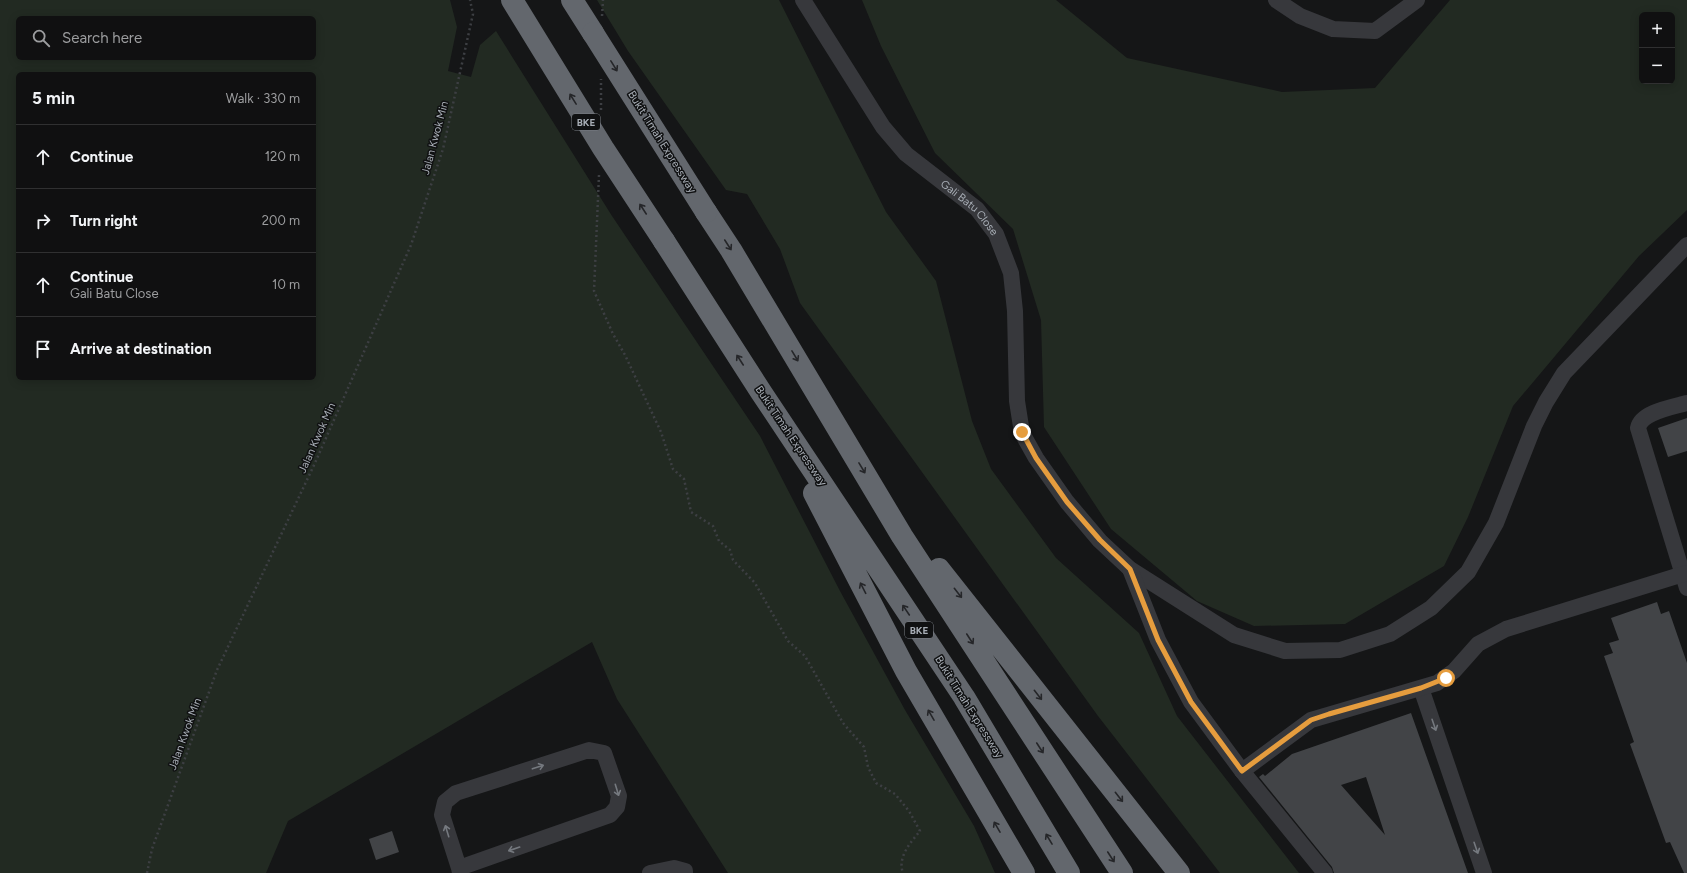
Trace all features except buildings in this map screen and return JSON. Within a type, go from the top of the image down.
[{"type":"highway","name":"Bukit Timah Expressway","points":[[512,0],[603,148],[762,392],[964,697],[1069,873]]},
{"type":"highway","name":"Bukit Timah Expressway","points":[[572,0],[731,250],[902,536],[1122,873]]},
{"type":"highway","points":[[762,392],[906,671],[1024,873]]},
{"type":"highway","points":[[902,536],[915,541],[925,551],[1179,873]]},
{"type":"street","name":"Gali Batu Close","points":[[803,0],[883,126],[906,154],[977,209],[996,234],[1011,273],[1015,311],[1017,400],[1022,432],[1036,458],[1067,502],[1100,540],[1130,569]]},
{"type":"street","points":[[1276,0],[1300,16],[1333,29],[1375,31],[1417,0]]},
{"type":"street","points":[[1130,569],[1234,635],[1285,651],[1340,650],[1390,634],[1431,608],[1468,572],[1496,523],[1534,426],[1564,372],[1687,246]]},
{"type":"street","points":[[1242,771],[1311,720],[1421,688],[1446,678],[1478,644],[1506,630],[1686,578],[1638,428],[1642,420],[1648,416],[1687,403]]},
{"type":"street","points":[[1130,569],[1158,640],[1191,702],[1242,771],[1325,873]]},
{"type":"street","points":[[1421,688],[1484,873]]},
{"type":"street","points":[[589,750],[604,753],[619,796],[617,807],[610,815],[459,871],[442,814],[445,802],[456,793],[589,750]]},
{"type":"street","points":[[650,873],[674,868],[685,871],[685,873]]},
{"type":"path","name":"Jalan Kwok Min","points":[[148,873],[152,849],[217,670],[315,463],[411,245],[443,149],[473,14],[470,0]]},
{"type":"path","points":[[602,24],[603,0]]},
{"type":"path","points":[[600,117],[601,78]]},
{"type":"path","points":[[599,172],[594,291],[613,334],[628,361],[661,432],[673,469],[684,478],[691,512],[713,526],[719,542],[730,550],[733,560],[755,584],[788,641],[805,656],[843,723],[864,746],[868,767],[876,783],[895,794],[909,811],[920,831],[906,849],[901,867],[903,873]]},
{"type":"shaded area","points":[[0,0],[450,0],[457,27],[448,71],[471,77],[480,45],[496,31],[612,216],[760,436],[840,591],[905,710],[974,826],[995,873],[728,873],[617,699],[592,642],[288,821],[266,873],[0,873]]},
{"type":"shaded area","points":[[597,0],[779,0],[886,212],[936,281],[972,421],[991,469],[1056,558],[1139,633],[1177,716],[1299,873],[1220,873],[1098,716],[800,303],[780,249],[747,194],[726,190],[628,51]]},
{"type":"shaded area","points":[[862,0],[1056,0],[1127,58],[1282,92],[1375,88],[1450,0],[1687,0],[1687,210],[1639,256],[1513,406],[1468,517],[1444,566],[1345,624],[1254,626],[1197,601],[1111,529],[1044,427],[1041,320],[1013,229],[935,153],[881,46]]},
{"type":"route","points":[[1022,432],[1036,458],[1067,502],[1100,540],[1130,569],[1158,640],[1173,670],[1191,702],[1242,771],[1311,720],[1421,688],[1437,683],[1446,678]]}]
